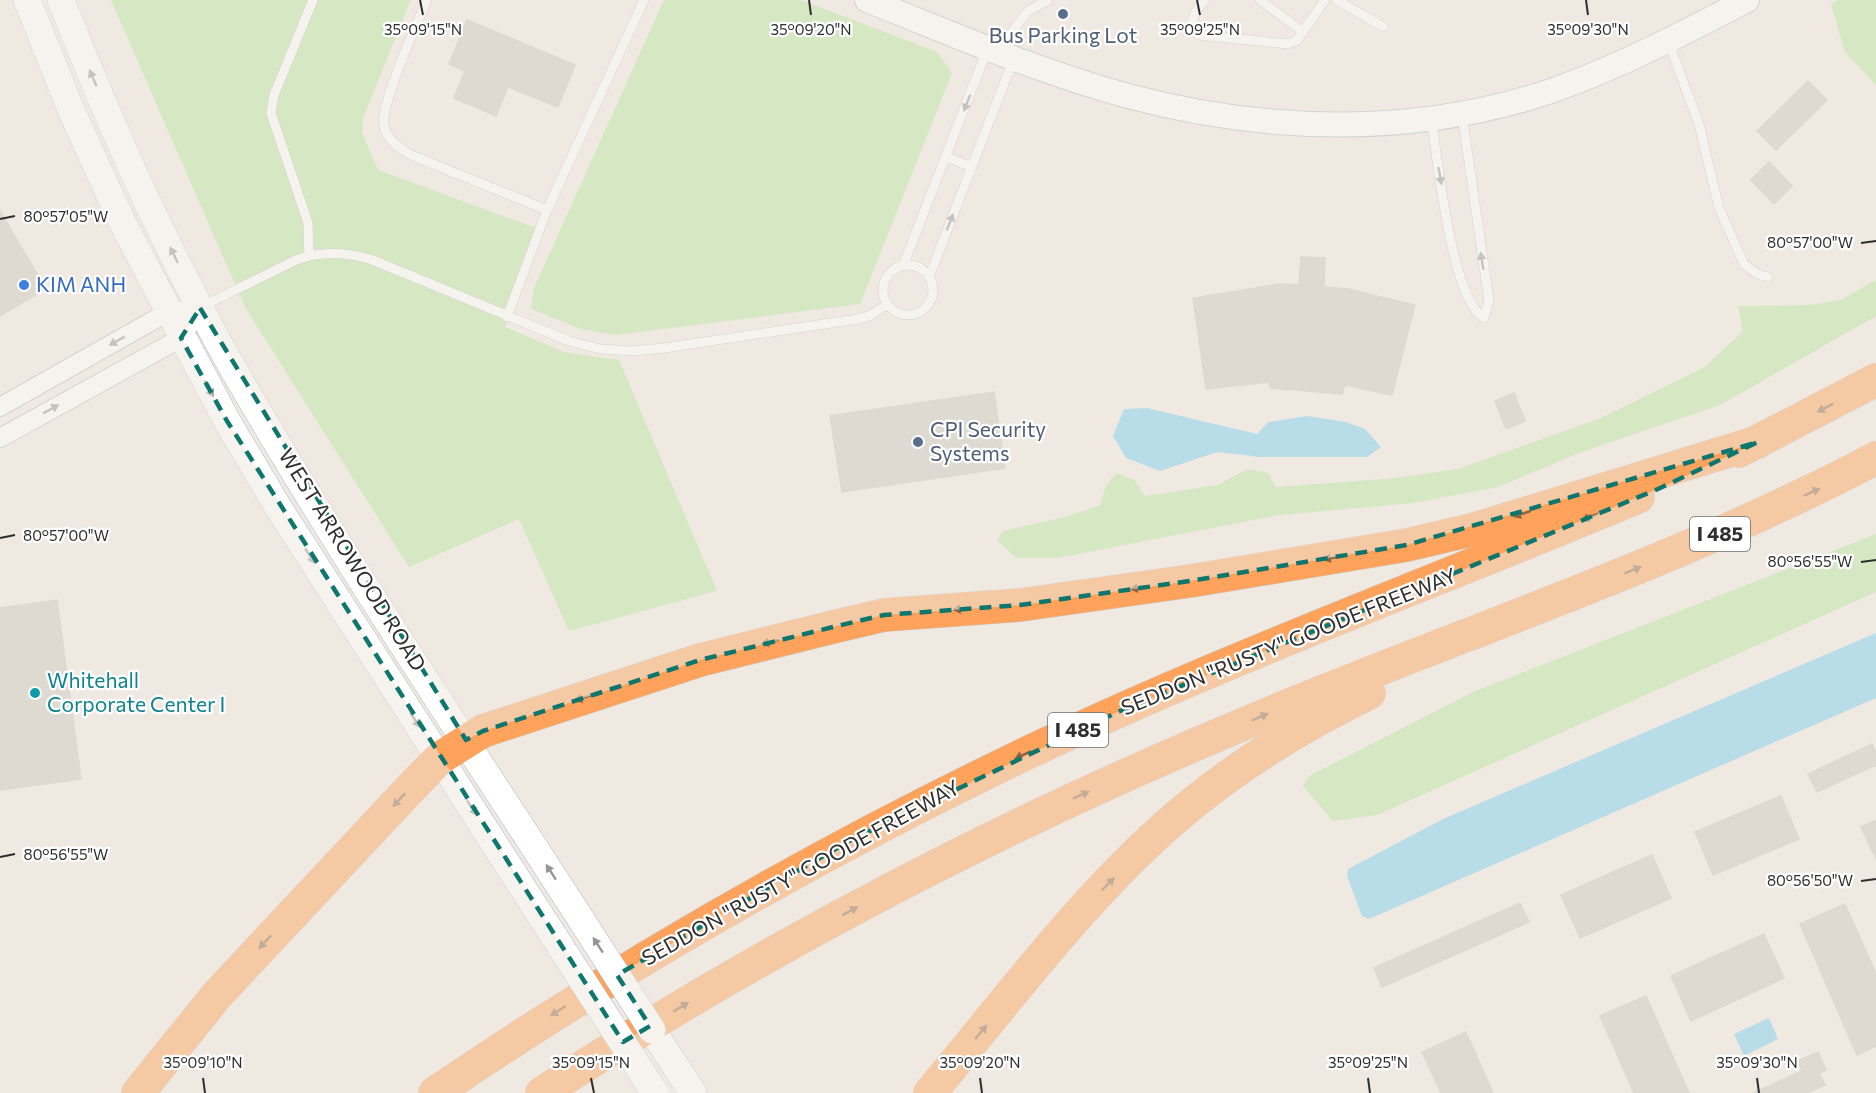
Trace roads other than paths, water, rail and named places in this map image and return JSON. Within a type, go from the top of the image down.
[{"type":"highway","name":"SEDDON \"RUSTY\" GOODE FREEWAY","points":[[435,1093],[574,1001],[674,940],[852,840],[949,791],[1120,711],[1658,489],[1758,442],[1876,380]]},
{"type":"highway","points":[[138,1093],[217,995],[453,749],[483,731],[700,660],[884,615],[1020,605],[1190,581],[1407,545],[1474,529],[1758,442]]},
{"type":"highway","name":"I 485","points":[[542,1093],[688,1003],[823,926],[1055,806],[1277,710],[1466,634],[1560,600],[1734,528],[1876,458]]},
{"type":"highway","points":[[930,1093],[1095,898],[1142,849],[1222,780],[1251,759],[1355,700],[1560,600]]},
{"type":"main road","name":"WEST ARROWOOD ROAD","points":[[27,0],[72,112],[168,312],[278,507],[453,749],[582,921],[689,1088]]},
{"type":"main road","name":"WEST ARROWOOD ROAD","points":[[61,0],[128,158],[200,308],[453,749],[555,938],[655,1093]]},
{"type":"street","points":[[867,0],[1000,53],[1127,96],[1188,111],[1235,118],[1286,123],[1353,125],[1462,114],[1552,90],[1668,41],[1747,0]]},
{"type":"street","points":[[0,407],[168,312],[200,308]]},
{"type":"street","points":[[0,438],[181,338],[200,308]]},
{"type":"lane","points":[[309,255],[308,223],[271,113],[274,95],[312,0]]},
{"type":"lane","points":[[427,0],[383,111],[386,134],[392,143],[411,155],[547,210]]},
{"type":"lane","points":[[507,317],[547,210],[644,0]]},
{"type":"lane","points":[[903,266],[946,157],[1000,53],[1028,11],[1048,0]]},
{"type":"lane","points":[[1205,0],[1195,13],[1191,27],[1199,35],[1288,44],[1298,40],[1325,0]]},
{"type":"lane","points":[[1260,0],[1303,32]]},
{"type":"lane","points":[[1337,0],[1383,27]]},
{"type":"lane","points":[[1668,41],[1699,124],[1719,208],[1744,264],[1757,274],[1768,277]]},
{"type":"lane","points":[[929,277],[916,267],[903,266],[893,270],[884,284],[883,292],[888,304],[896,312],[904,314],[919,312],[926,307],[932,292],[929,277],[972,167],[1000,53]]},
{"type":"lane","points":[[1431,118],[1454,259],[1471,305],[1484,318],[1489,302],[1462,114]]},
{"type":"lane","points":[[946,157],[972,167]]},
{"type":"lane","points":[[200,308],[309,255],[339,253],[370,259],[507,317],[584,346],[632,351],[858,319],[869,316],[888,304]]},
{"type":"water","points":[[1147,408],[1257,434],[1268,422],[1307,416],[1346,422],[1365,429],[1381,447],[1367,457],[1260,457],[1217,452],[1160,471],[1126,458],[1113,436],[1124,409]]},
{"type":"water","points":[[1876,633],[1876,698],[1369,919],[1362,916],[1347,876],[1348,869],[1443,819]]},
{"type":"water","points":[[1769,1018],[1778,1039],[1744,1056],[1734,1034]]},
{"type":"place","name":"Bus Parking Lot","points":[[1063,14]]},
{"type":"place","name":"KIM ANH","points":[[24,285]]},
{"type":"place","name":"CPI Security Systems","points":[[918,442]]},
{"type":"place","name":"Whitehall Corporate Center I","points":[[35,693]]}]
